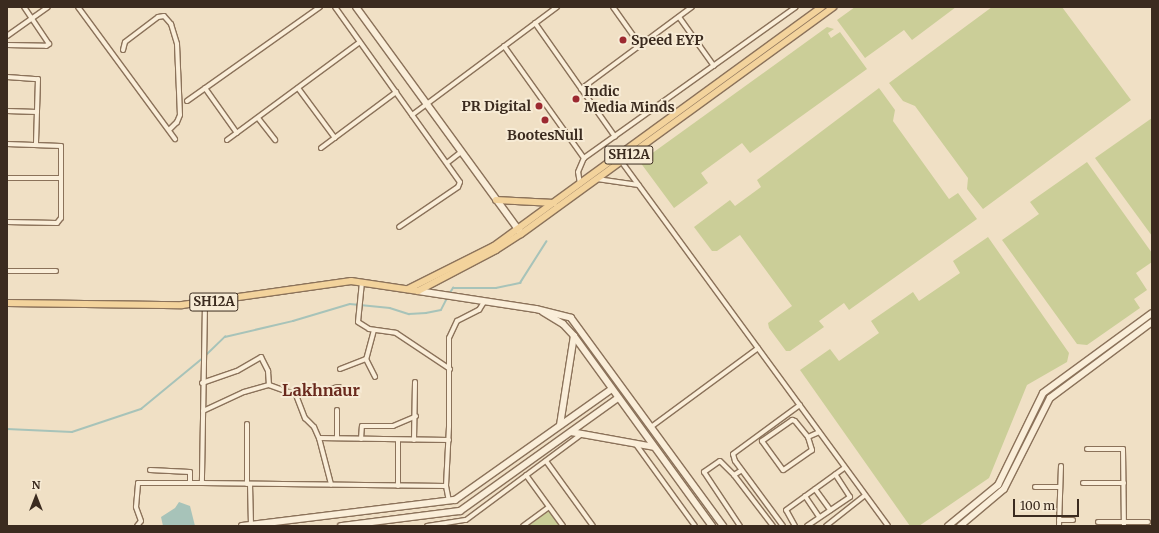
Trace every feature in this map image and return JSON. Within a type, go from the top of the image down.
[{"type":"main road","points":[[356,7],[519,231]]},
{"type":"main road","name":"SH12A","points":[[408,289],[476,256],[519,231],[596,179],[619,159],[822,7]]},
{"type":"main road","name":"SH12A","points":[[7,303],[205,304],[336,282],[362,282],[418,291],[484,257],[580,184],[619,159],[833,7]]},
{"type":"main road","points":[[496,200],[554,203]]},
{"type":"main road","points":[[418,291],[536,309],[571,318],[723,526]]},
{"type":"main road","points":[[536,309],[563,324],[574,336],[712,526]]},
{"type":"main road","points":[[948,526],[998,485],[1044,393],[1152,313]]},
{"type":"main road","points":[[960,526],[1004,489],[1050,398],[1152,322]]},
{"type":"main road","points":[[560,425],[574,336]]},
{"type":"main road","points":[[242,526],[264,525],[449,502],[467,493],[612,389]]},
{"type":"main road","points":[[341,526],[460,511],[618,398]]},
{"type":"main road","points":[[571,432],[654,447]]},
{"type":"street","points":[[7,45],[47,45],[48,40],[24,7]]},
{"type":"street","points":[[7,36],[48,7]]},
{"type":"street","points":[[78,7],[175,139]]},
{"type":"street","points":[[187,100],[320,7]]},
{"type":"street","points":[[336,7],[459,180],[460,186],[399,227]]},
{"type":"street","points":[[412,115],[557,7]]},
{"type":"street","points":[[613,7],[640,45]]},
{"type":"street","points":[[581,89],[692,7]]},
{"type":"street","points":[[580,184],[578,172],[584,158],[796,7]]},
{"type":"street","points":[[123,50],[125,42],[158,17],[164,16],[171,24],[177,44],[180,114],[177,122],[169,130]]},
{"type":"street","points":[[679,17],[714,66]]},
{"type":"street","points":[[534,23],[615,137]]},
{"type":"street","points":[[227,140],[360,42]]},
{"type":"street","points":[[504,46],[584,158]]},
{"type":"street","points":[[7,77],[37,78],[36,144]]},
{"type":"street","points":[[205,88],[238,133]]},
{"type":"street","points":[[298,88],[334,138]]},
{"type":"street","points":[[321,148],[396,92]]},
{"type":"street","points":[[7,111],[37,112]]},
{"type":"street","points":[[258,118],[275,140]]},
{"type":"street","points":[[7,144],[60,146],[61,178],[60,222],[7,222]]},
{"type":"street","points":[[447,163],[461,152]]},
{"type":"street","points":[[619,159],[800,405],[864,496],[888,526]]},
{"type":"street","points":[[7,178],[61,178]]},
{"type":"street","points":[[596,179],[639,185]]},
{"type":"street","points":[[7,271],[56,271]]},
{"type":"street","points":[[362,282],[358,322],[374,330],[396,333],[450,369]]},
{"type":"street","points":[[449,502],[446,486],[449,440],[449,338],[453,326],[457,321],[479,310],[484,302]]},
{"type":"street","points":[[202,483],[202,383],[205,304]]},
{"type":"street","points":[[374,330],[366,359],[375,377]]},
{"type":"street","points":[[651,427],[758,348]]},
{"type":"street","points":[[202,383],[237,371],[261,357],[268,371],[269,385]]},
{"type":"street","points":[[340,369],[366,359]]},
{"type":"street","points":[[414,440],[416,416],[415,382]]},
{"type":"street","points":[[203,411],[244,392],[269,385],[296,395],[339,387]]},
{"type":"street","points":[[296,395],[305,418],[314,427],[319,438],[331,484]]},
{"type":"street","points":[[784,526],[733,457],[735,451],[800,405]]},
{"type":"street","points":[[337,410],[337,438]]},
{"type":"street","points":[[361,439],[362,426],[393,426],[416,416]]},
{"type":"street","points":[[792,420],[795,421],[808,437],[812,450],[783,470],[762,441],[792,420]]},
{"type":"street","points":[[247,424],[251,525]]},
{"type":"street","points":[[808,437],[819,432]]},
{"type":"street","points":[[427,526],[466,520],[582,434]]},
{"type":"street","points":[[319,438],[449,440]]},
{"type":"street","points":[[398,440],[398,486]]},
{"type":"street","points":[[635,443],[695,526]]},
{"type":"street","points":[[1087,449],[1123,449],[1124,524]]},
{"type":"street","points":[[546,461],[593,526]]},
{"type":"street","points":[[740,526],[704,472],[720,461],[734,474],[773,526]]},
{"type":"street","points":[[1059,526],[1061,466]]},
{"type":"street","points":[[795,526],[786,510],[844,468]]},
{"type":"street","points":[[150,470],[190,472],[190,483]]},
{"type":"street","points":[[734,474],[742,470]]},
{"type":"street","points":[[806,526],[851,495],[835,474]]},
{"type":"street","points":[[526,475],[563,526]]},
{"type":"street","points":[[137,526],[141,518],[136,507],[138,483],[446,486]]},
{"type":"street","points":[[1083,484],[1124,483]]},
{"type":"street","points":[[1035,486],[1060,487]]},
{"type":"street","points":[[815,489],[830,510]]},
{"type":"street","points":[[805,496],[819,517]]},
{"type":"street","points":[[826,526],[864,496]]},
{"type":"street","points":[[523,526],[550,507]]},
{"type":"street","points":[[1059,520],[1073,520]]},
{"type":"street","points":[[1098,522],[1124,524],[1148,522]]},
{"type":"green space","points":[[855,7],[956,7],[912,40],[904,30],[865,58],[837,20]]},
{"type":"green space","points":[[992,7],[1062,7],[1131,100],[983,209],[967,189],[968,178],[915,106],[903,101],[889,83]]},
{"type":"green space","points":[[827,27],[834,29],[828,33],[831,38],[840,32],[867,69],[750,153],[742,143],[701,173],[708,183],[674,208],[640,162]]},
{"type":"green space","points":[[879,88],[895,110],[893,121],[949,199],[958,193],[977,219],[849,310],[844,303],[819,321],[824,327],[790,351],[786,351],[769,328],[768,323],[792,306],[740,235],[717,251],[712,251],[694,227],[730,200],[735,206],[761,187],[757,180]]},
{"type":"green space","points":[[1152,118],[1152,236],[1095,158]]},
{"type":"green space","points":[[1087,162],[1152,253],[1152,262],[1136,273],[1147,290],[1134,299],[1140,308],[1087,345],[1077,344],[1002,240],[1039,214],[1030,202]]},
{"type":"green space","points":[[988,237],[1069,353],[1067,362],[1027,385],[989,478],[919,526],[910,526],[800,370],[830,349],[839,361],[879,333],[871,321],[913,292],[919,301],[960,273],[953,261]]},
{"type":"green space","points":[[549,511],[560,526],[528,526]]},
{"type":"water","points":[[179,502],[190,506],[195,526],[163,526],[161,517],[175,508]]},
{"type":"waterway","points":[[450,293],[453,288],[496,288],[520,283],[546,242]]},
{"type":"waterway","points":[[205,356],[225,337],[293,321],[350,304],[390,308],[409,314],[426,313],[441,310],[447,298]]},
{"type":"waterway","points":[[7,429],[72,432],[141,409],[203,358]]},
{"type":"place","name":"Speed EYP","points":[[623,40]]},
{"type":"place","name":"Indic Media Minds","points":[[576,99]]},
{"type":"place","name":"PR Digital","points":[[539,106]]},
{"type":"place","name":"BootesNull","points":[[545,120]]},
{"type":"district","name":"Lakhnaur","points":[[321,390]]}]
